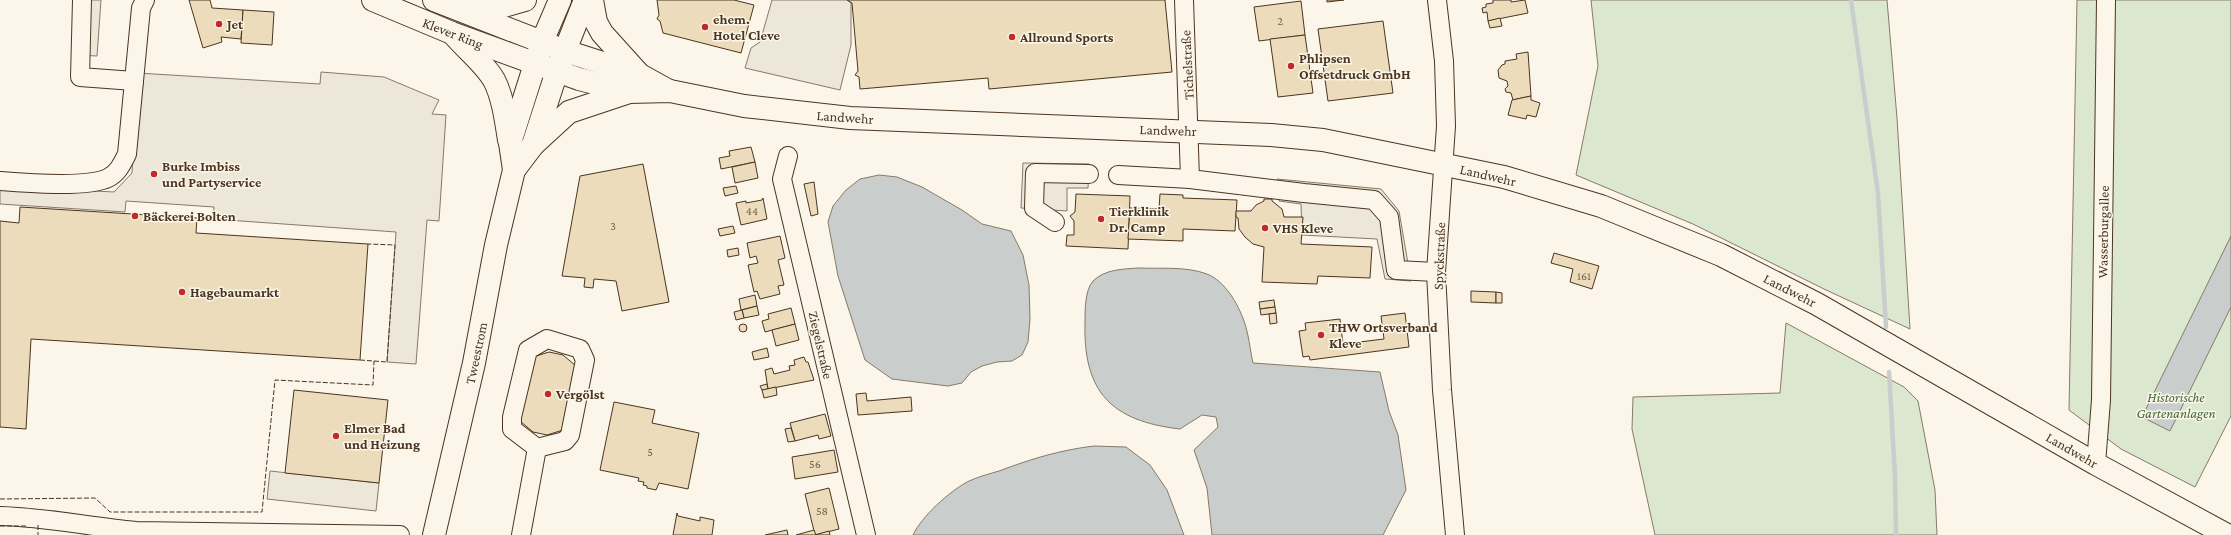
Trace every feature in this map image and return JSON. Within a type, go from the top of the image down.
[{"type":"main road","name":"Klever Ring","points":[[373,0],[452,33],[557,72]]},
{"type":"main road","name":"Klever Ring","points":[[434,0],[564,51]]},
{"type":"main road","name":"Klever Ring","points":[[455,9],[477,11],[493,9],[525,0]]},
{"type":"main road","points":[[534,64],[560,0]]},
{"type":"main road","points":[[557,72],[585,0]]},
{"type":"main road","points":[[533,145],[569,112],[635,84],[596,22],[592,0]]},
{"type":"main road","points":[[452,33],[488,71],[495,82],[510,143]]},
{"type":"main road","name":"Landwehr","points":[[564,51],[635,84]]},
{"type":"main road","name":"Tweestrom","points":[[434,535],[474,363],[496,245],[514,170],[510,143],[534,64]]},
{"type":"main road","name":"Landwehr","points":[[557,72],[635,84],[744,106],[850,118],[1058,128],[1190,130],[1323,140],[1504,178],[1601,206],[1721,255],[1817,304],[2096,464],[2227,535]]},
{"type":"main road","name":"Tweestrom","points":[[514,170],[533,145],[557,72]]},
{"type":"street","points":[[82,0],[80,77],[134,81]]},
{"type":"street","points":[[0,181],[92,184],[109,178],[120,168],[127,154],[141,8],[145,0]]},
{"type":"street","name":"Tichelstraße","points":[[1184,0],[1190,130],[1190,178]]},
{"type":"street","name":"Spyckstraße","points":[[1437,0],[1444,61],[1446,126],[1442,165],[1436,272],[1442,390],[1455,535]]},
{"type":"street","name":"Wasserburgallee","points":[[2096,464],[2101,400],[2106,0]]},
{"type":"street","name":"Ziegelstraße","points":[[788,156],[782,179],[866,535]]},
{"type":"street","points":[[1054,222],[1034,208],[1035,173],[1088,174]]},
{"type":"street","points":[[1118,176],[1190,178],[1290,192],[1374,200],[1389,217],[1396,270],[1436,272]]},
{"type":"street","points":[[547,339],[580,349],[585,360],[570,435],[565,441],[537,448],[512,429],[512,418],[528,350],[547,339]]},
{"type":"street","points":[[521,535],[537,448]]},
{"type":"street","points":[[0,516],[34,517],[92,527],[136,531],[400,535]]},
{"type":"green space","points":[[1591,0],[1887,0],[1897,118],[1910,329],[1824,289],[1693,224],[1576,175],[1598,66]]},
{"type":"green space","name":"Historische Gartenanlagen","points":[[2077,0],[2231,0],[2231,416],[2195,487],[2121,449],[2069,410]]},
{"type":"green space","points":[[1786,323],[1904,387],[1918,401],[1935,490],[1937,535],[1655,535],[1632,429],[1633,397],[1780,393]]},
{"type":"shaded area","points":[[82,0],[101,0],[97,56],[79,55]]},
{"type":"shaded area","points":[[772,0],[847,0],[851,3],[851,45],[840,90],[745,68],[751,48],[760,42]]},
{"type":"shaded area","points":[[321,72],[384,77],[439,100],[432,114],[446,115],[439,221],[427,220],[416,364],[387,362],[396,232],[213,219],[214,207],[126,201],[125,212],[0,204],[0,186],[114,192],[132,173],[137,73],[320,84]]},
{"type":"shaded area","name":"Tierklinik Dr. Camp","points":[[1023,163],[1089,164],[1088,188],[1067,188],[1067,211],[1021,208]]},
{"type":"shaded area","points":[[879,175],[897,177],[922,187],[962,210],[982,224],[1011,231],[1023,255],[1029,285],[1030,319],[1028,342],[1022,355],[1012,361],[997,362],[982,366],[971,372],[962,383],[948,386],[892,379],[865,360],[838,276],[828,222],[833,206],[846,190],[860,179]]},
{"type":"shaded area","points":[[1277,179],[1381,189],[1399,211],[1411,281],[1385,279],[1377,239],[1302,235],[1301,204],[1279,201]]},
{"type":"shaded area","points":[[2231,236],[2231,307],[2170,431],[2142,417]]},
{"type":"shaded area","points":[[1173,268],[1199,271],[1214,277],[1220,282],[1230,294],[1244,321],[1253,363],[1380,372],[1389,411],[1398,435],[1406,490],[1383,535],[1212,535],[1207,488],[1194,450],[1218,427],[1216,417],[1202,415],[1180,429],[1156,425],[1136,419],[1119,410],[1106,399],[1096,385],[1089,367],[1086,346],[1085,317],[1086,300],[1090,285],[1103,274],[1121,269]]},
{"type":"shaded area","points":[[1094,446],[1126,447],[1150,465],[1167,490],[1184,535],[913,535],[923,520],[937,505],[967,482],[1046,456]]},
{"type":"shaded area","points":[[270,471],[379,483],[376,511],[267,499]]},
{"type":"building","name":"Jet","points":[[189,0],[210,0],[212,8],[243,10],[241,39],[221,37],[222,42],[203,48]]},
{"type":"building","name":"ehem. Hotel Cleve","points":[[657,0],[734,0],[754,5],[741,53],[663,33],[660,21],[657,19],[659,15]]},
{"type":"building","name":"Allround Sports","points":[[847,0],[1165,0],[1172,72],[989,89],[988,78],[860,89],[859,77],[855,75],[858,71],[852,3]]},
{"type":"building","points":[[1327,0],[1344,0],[1327,2]]},
{"type":"building","points":[[1493,0],[1511,0],[1511,2],[1525,0],[1528,13],[1488,21],[1487,12],[1483,13],[1482,8],[1486,7],[1486,4],[1493,3]]},
{"type":"building","name":"Phlipsen Offsetdruck GmbH","points":[[1301,1],[1305,35],[1259,41],[1254,7]]},
{"type":"building","points":[[243,10],[274,12],[272,45],[241,43]]},
{"type":"building","points":[[1500,18],[1502,26],[1490,28],[1488,21]]},
{"type":"building","points":[[1383,21],[1393,93],[1328,101],[1318,29]]},
{"type":"building","name":"Phlipsen Offsetdruck GmbH","points":[[1305,35],[1313,93],[1278,97],[1270,39]]},
{"type":"building","points":[[1528,52],[1531,96],[1513,100],[1511,93],[1506,92],[1505,89],[1508,86],[1507,81],[1499,78],[1498,70],[1505,64],[1505,61],[1517,59],[1516,54]]},
{"type":"building","points":[[1531,96],[1531,100],[1540,103],[1536,117],[1527,115],[1526,119],[1508,115],[1512,100]]},
{"type":"building","points":[[751,147],[755,162],[721,169],[719,158],[730,156],[729,151]]},
{"type":"building","points":[[755,162],[758,178],[735,183],[732,167]]},
{"type":"building","points":[[643,164],[669,302],[622,311],[616,281],[594,279],[593,288],[584,287],[585,278],[562,276],[580,176]]},
{"type":"building","points":[[814,182],[818,214],[811,216],[804,184]]},
{"type":"building","points":[[736,186],[738,193],[725,196],[723,188]]},
{"type":"building","name":"Tierklinik Dr. Camp","points":[[1076,194],[1130,196],[1128,249],[1066,246],[1067,235],[1074,235],[1074,221],[1070,216],[1075,212]]},
{"type":"building","points":[[1160,194],[1183,195],[1183,198],[1237,200],[1235,231],[1183,229],[1183,241],[1128,239],[1130,208],[1159,209]]},
{"type":"building","points":[[763,198],[767,219],[741,225],[736,203],[746,201],[746,203],[762,200]]},
{"type":"building","points":[[1264,199],[1272,199],[1272,201],[1282,209],[1284,217],[1303,217],[1301,244],[1372,247],[1370,278],[1318,276],[1317,284],[1262,282],[1264,247],[1253,244],[1245,237],[1239,229],[1236,211],[1251,211],[1256,205],[1264,201]]},
{"type":"building","name":"Hagebaumarkt","points":[[20,207],[197,218],[196,233],[368,244],[360,360],[31,339],[26,429],[0,427],[0,221],[19,223]]},
{"type":"building","points":[[733,226],[735,233],[720,236],[718,229]]},
{"type":"building","points":[[780,236],[785,258],[778,260],[784,285],[778,286],[780,294],[760,299],[757,291],[754,292],[748,265],[758,263],[756,256],[750,258],[747,243]]},
{"type":"building","points":[[738,248],[739,255],[728,257],[727,250]]},
{"type":"building","points":[[1554,253],[1599,266],[1592,289],[1570,282],[1573,269],[1551,263]]},
{"type":"building","points":[[1471,291],[1496,292],[1496,303],[1471,302]]},
{"type":"building","points":[[1496,292],[1502,293],[1502,303],[1496,303]]},
{"type":"building","points":[[755,295],[757,306],[741,310],[739,299]]},
{"type":"building","points":[[1274,300],[1275,307],[1260,309],[1259,302]]},
{"type":"building","points":[[757,306],[759,315],[744,318],[742,310]]},
{"type":"building","points":[[1275,307],[1276,313],[1261,315],[1260,309]]},
{"type":"building","points":[[791,308],[795,324],[765,332],[762,321],[769,319],[768,314]]},
{"type":"building","points":[[742,310],[744,318],[736,320],[734,312]]},
{"type":"building","points":[[1276,313],[1277,323],[1270,324],[1269,314]]},
{"type":"building","name":"THW Ortsverband Kleve","points":[[1405,313],[1409,347],[1310,360],[1309,356],[1303,357],[1299,331],[1306,330],[1305,323],[1340,319],[1343,344],[1384,339],[1381,316]]},
{"type":"building","points":[[743,324],[746,325],[746,331],[743,332],[740,331],[739,328],[740,325]]},
{"type":"building","points":[[795,324],[799,340],[776,346],[772,330]]},
{"type":"building","points":[[767,348],[769,357],[754,360],[752,352]]},
{"type":"building","name":"Vergölst","points":[[549,352],[563,355],[576,366],[563,430],[547,435],[533,432],[520,421],[533,357]]},
{"type":"building","points":[[804,357],[806,362],[808,362],[814,380],[768,389],[765,370],[772,368],[774,374],[790,370],[789,366],[795,365],[794,360]]},
{"type":"building","points":[[767,384],[768,389],[762,390],[760,386]]},
{"type":"building","points":[[776,387],[777,395],[764,398],[762,390]]},
{"type":"building","name":"Elmer Bad und Heizung","points":[[294,390],[388,400],[379,483],[285,473]]},
{"type":"building","points":[[866,393],[867,401],[911,397],[912,411],[858,415],[856,394]]},
{"type":"building","points":[[614,402],[655,410],[652,423],[699,433],[688,489],[659,483],[656,490],[647,488],[647,486],[643,485],[644,482],[638,481],[639,478],[600,470]]},
{"type":"building","points":[[825,414],[831,436],[819,439],[818,435],[795,441],[790,423]]},
{"type":"building","points":[[791,428],[795,441],[788,442],[785,429]]},
{"type":"building","points":[[834,450],[838,472],[795,479],[792,457]]},
{"type":"building","points":[[829,488],[839,529],[815,535],[805,494]]},
{"type":"building","points":[[677,513],[678,516],[700,521],[700,517],[714,520],[712,535],[673,535]]},
{"type":"building","points":[[787,530],[788,535],[765,535]]},
{"type":"building","points":[[814,530],[816,535],[796,535]]},
{"type":"building","points":[[829,531],[830,535],[815,535]]},
{"type":"waterway","points":[[1851,0],[1878,193],[1886,327]]},
{"type":"waterway","points":[[1889,372],[1895,476],[1896,535]]},
{"type":"fence","points":[[360,360],[387,362],[395,245],[368,244]]},
{"type":"fence","points":[[0,499],[95,498],[110,512],[262,512],[275,380],[373,385],[374,361]]},
{"type":"fence","points":[[38,525],[38,535]]},
{"type":"fence","points":[[0,526],[26,526]]},
{"type":"place","name":"Jet","points":[[219,24]]},
{"type":"place","name":"ehem. Hotel Cleve","points":[[705,27]]},
{"type":"place","name":"Allround Sports","points":[[1012,37]]},
{"type":"place","name":"Phlipsen Offsetdruck GmbH","points":[[1291,66]]},
{"type":"place","name":"Burke Imbiss und Partyservice","points":[[154,174]]},
{"type":"place","name":"Bäckerei Bolten","points":[[135,216]]},
{"type":"place","name":"Tierklinik Dr. Camp","points":[[1101,219]]},
{"type":"place","name":"VHS Kleve","points":[[1265,228]]},
{"type":"place","name":"Hagebaumarkt","points":[[182,292]]},
{"type":"place","name":"THW Ortsverband Kleve","points":[[1321,335]]},
{"type":"place","name":"Vergölst","points":[[548,394]]},
{"type":"place","name":"Elmer Bad und Heizung","points":[[336,436]]}]
